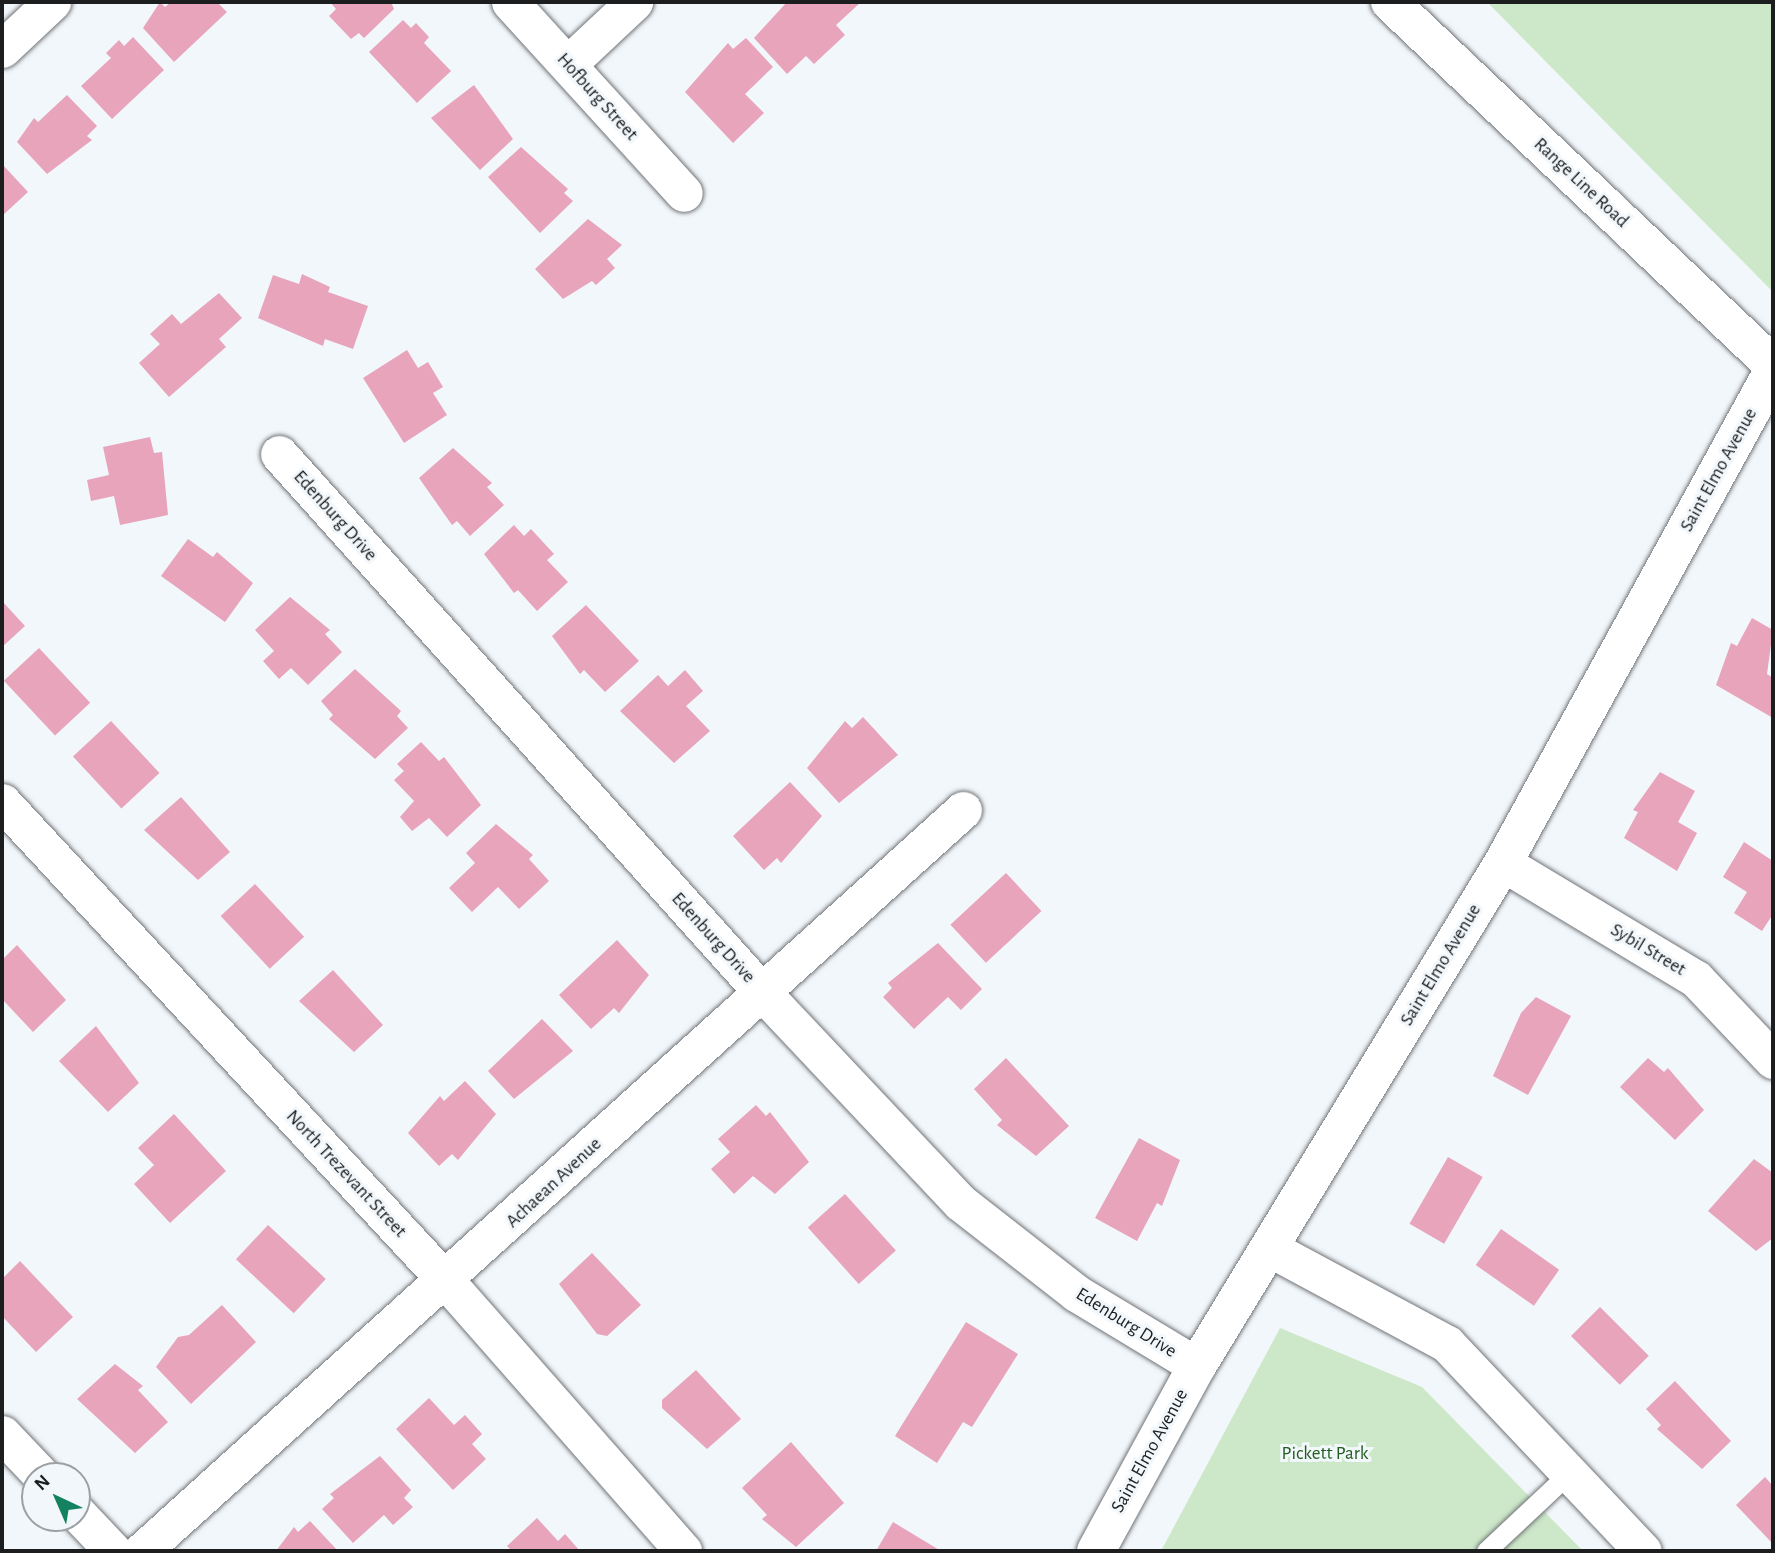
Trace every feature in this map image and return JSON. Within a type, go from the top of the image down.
[{"type":"main road","name":"Range Line Road","points":[[1390,2],[1773,365]]},
{"type":"main road","name":"Saint Elmo Avenue","points":[[1096,1551],[1197,1366],[1503,863],[1773,371]]},
{"type":"street","points":[[2,49],[52,2]]},
{"type":"street","name":"Hofburg Street","points":[[510,2],[684,192]]},
{"type":"street","points":[[568,64],[634,2]]},
{"type":"street","name":"Edenburg Drive","points":[[279,454],[761,991],[961,1203],[1076,1293],[1197,1366]]},
{"type":"street","name":"North Trezevant Street","points":[[2,802],[447,1282],[683,1551]]},
{"type":"street","name":"Achaean Avenue","points":[[142,1551],[447,1282],[761,991],[963,810]]},
{"type":"street","name":"Sybil Street","points":[[1503,863],[1696,979],[1773,1060]]},
{"type":"street","points":[[1269,1248],[1447,1344],[1643,1551]]},
{"type":"street","points":[[2,1434],[29,1462]]},
{"type":"street","points":[[91,1528],[113,1551]]},
{"type":"lane","points":[[1486,1551],[1569,1473]]},
{"type":"green space","points":[[1487,2],[1773,2],[1773,292]]},
{"type":"green space","name":"Pickett Park","points":[[1280,1328],[1422,1387],[1583,1551],[1161,1551]]},
{"type":"building","points":[[160,2],[165,7],[171,2],[217,2],[227,12],[174,62],[143,28]]},
{"type":"building","points":[[330,2],[391,2],[394,9],[364,38],[359,33],[351,39],[329,16],[336,9]]},
{"type":"building","points":[[787,2],[860,3],[836,25],[845,35],[814,64],[806,56],[787,74],[754,38]]},
{"type":"building","points":[[403,20],[411,28],[416,23],[429,37],[424,43],[451,71],[417,103],[369,52]]},
{"type":"building","points":[[133,37],[164,70],[112,119],[81,86],[111,58],[106,53],[119,40],[124,46]]},
{"type":"building","points":[[746,38],[773,67],[745,94],[764,113],[733,143],[685,92],[728,43],[733,49]]},
{"type":"building","points":[[474,85],[513,139],[480,170],[431,118]]},
{"type":"building","points":[[67,95],[97,126],[87,136],[92,140],[47,174],[17,142],[34,118],[38,122]]},
{"type":"building","points":[[521,147],[568,189],[564,193],[573,201],[540,233],[488,177]]},
{"type":"building","points":[[2,164],[28,192],[2,216]]},
{"type":"building","points":[[588,219],[622,245],[607,259],[615,268],[596,285],[592,281],[563,299],[535,269]]},
{"type":"building","points":[[302,274],[330,287],[328,292],[368,306],[353,349],[325,339],[323,346],[258,318],[273,275],[299,284]]},
{"type":"building","points":[[219,293],[242,318],[219,339],[226,347],[169,397],[139,363],[160,344],[150,334],[172,314],[181,324]]},
{"type":"building","points":[[407,350],[418,368],[428,362],[443,387],[433,393],[447,415],[404,443],[363,378]]},
{"type":"building","points":[[150,437],[154,453],[162,452],[168,515],[120,525],[114,496],[91,501],[87,480],[109,475],[103,447]]},
{"type":"building","points":[[453,448],[492,483],[487,487],[504,505],[470,536],[457,521],[452,525],[419,478]]},
{"type":"building","points":[[514,525],[524,536],[531,529],[554,554],[547,560],[568,582],[537,611],[518,590],[514,593],[484,554]]},
{"type":"building","points":[[188,539],[213,557],[217,552],[253,583],[225,622],[161,576]]},
{"type":"building","points":[[290,597],[330,630],[325,634],[342,652],[308,685],[291,668],[279,679],[263,661],[274,651],[255,630]]},
{"type":"building","points":[[2,601],[25,626],[2,647]]},
{"type":"building","points":[[586,605],[639,661],[605,692],[584,670],[580,674],[552,636]]},
{"type":"building","points":[[1752,618],[1773,630],[1767,674],[1773,678],[1773,718],[1716,685],[1731,643],[1737,646]]},
{"type":"building","points":[[39,648],[90,703],[55,736],[4,681]]},
{"type":"building","points":[[355,669],[401,711],[397,716],[408,728],[375,759],[329,719],[333,715],[321,701]]},
{"type":"building","points":[[685,670],[703,691],[686,706],[710,731],[674,763],[620,711],[658,675],[668,686]]},
{"type":"building","points":[[863,717],[898,755],[839,803],[807,768],[845,721],[852,728]]},
{"type":"building","points":[[111,721],[159,773],[121,808],[73,756]]},
{"type":"building","points":[[421,742],[439,761],[444,757],[481,805],[447,837],[429,818],[412,831],[400,817],[414,801],[394,780],[404,771],[397,764]]},
{"type":"building","points":[[1660,772],[1695,791],[1678,822],[1697,833],[1677,871],[1624,838],[1638,812],[1633,810]]},
{"type":"building","points":[[790,782],[822,816],[781,863],[777,858],[764,870],[733,836]]},
{"type":"building","points":[[181,797],[230,852],[198,880],[144,830]]},
{"type":"building","points":[[496,824],[533,855],[529,859],[549,881],[519,909],[498,887],[472,912],[449,888],[475,863],[466,853]]},
{"type":"building","points":[[1744,842],[1773,861],[1773,914],[1762,931],[1734,913],[1747,892],[1723,877]]},
{"type":"building","points":[[1006,873],[1041,911],[986,963],[950,925]]},
{"type":"building","points":[[255,884],[304,937],[270,969],[221,916]]},
{"type":"building","points":[[617,940],[649,975],[619,1013],[614,1008],[591,1029],[559,995]]},
{"type":"building","points":[[938,943],[982,989],[961,1010],[948,997],[914,1029],[883,997],[892,988],[888,983]]},
{"type":"building","points":[[17,945],[66,1000],[33,1032],[2,999],[2,960]]},
{"type":"building","points":[[333,970],[383,1025],[354,1052],[299,1001]]},
{"type":"building","points":[[1536,997],[1571,1016],[1528,1095],[1493,1076],[1521,1013]]},
{"type":"building","points":[[542,1019],[573,1051],[514,1099],[488,1071]]},
{"type":"building","points":[[96,1026],[139,1083],[108,1112],[59,1061]]},
{"type":"building","points":[[1006,1058],[1069,1126],[1036,1156],[997,1125],[1002,1120],[974,1089]]},
{"type":"building","points":[[1648,1058],[1664,1072],[1668,1068],[1704,1110],[1675,1140],[1620,1087]]},
{"type":"building","points":[[465,1081],[496,1114],[458,1160],[452,1154],[439,1166],[408,1133],[440,1096],[444,1101]]},
{"type":"building","points":[[756,1105],[766,1116],[770,1112],[809,1162],[775,1194],[753,1176],[734,1194],[711,1169],[730,1152],[718,1139]]},
{"type":"building","points":[[174,1114],[226,1171],[170,1223],[134,1184],[154,1165],[138,1148]]},
{"type":"building","points":[[1139,1138],[1180,1160],[1162,1206],[1157,1203],[1137,1241],[1095,1218]]},
{"type":"building","points":[[1448,1157],[1483,1177],[1444,1244],[1410,1224]]},
{"type":"building","points":[[1754,1159],[1773,1173],[1773,1238],[1756,1251],[1708,1211]]},
{"type":"building","points":[[845,1194],[896,1250],[859,1284],[808,1227]]},
{"type":"building","points":[[268,1225],[326,1279],[294,1313],[236,1259]]},
{"type":"building","points":[[1501,1229],[1559,1270],[1534,1306],[1476,1265]]},
{"type":"building","points":[[592,1253],[641,1305],[607,1336],[597,1334],[559,1284]]},
{"type":"building","points":[[20,1261],[73,1317],[36,1352],[2,1316],[2,1279]]},
{"type":"building","points":[[222,1305],[256,1342],[191,1404],[156,1367],[178,1337],[189,1335]]},
{"type":"building","points":[[1600,1307],[1649,1356],[1620,1385],[1571,1336]]},
{"type":"building","points":[[966,1322],[1018,1354],[972,1427],[963,1422],[937,1463],[895,1436]]},
{"type":"building","points":[[115,1364],[143,1386],[138,1390],[168,1422],[135,1453],[77,1399]]},
{"type":"building","points":[[696,1370],[741,1419],[707,1449],[662,1408],[662,1400]]},
{"type":"building","points":[[1675,1381],[1731,1441],[1702,1469],[1657,1429],[1661,1425],[1646,1409]]},
{"type":"building","points":[[429,1398],[454,1425],[465,1415],[482,1434],[472,1444],[486,1459],[453,1490],[396,1429]]},
{"type":"building","points":[[791,1442],[844,1503],[796,1547],[762,1519],[767,1515],[742,1488]]},
{"type":"building","points":[[380,1456],[411,1490],[404,1498],[413,1507],[393,1525],[384,1515],[353,1543],[322,1509],[334,1498],[330,1494]]},
{"type":"building","points":[[1765,1477],[1773,1486],[1773,1544],[1736,1505]]},
{"type":"building","points":[[537,1518],[558,1541],[565,1534],[580,1551],[512,1551],[507,1546]]},
{"type":"building","points":[[310,1521],[338,1551],[276,1551],[294,1527],[298,1532]]},
{"type":"building","points":[[893,1522],[941,1551],[876,1551]]}]
